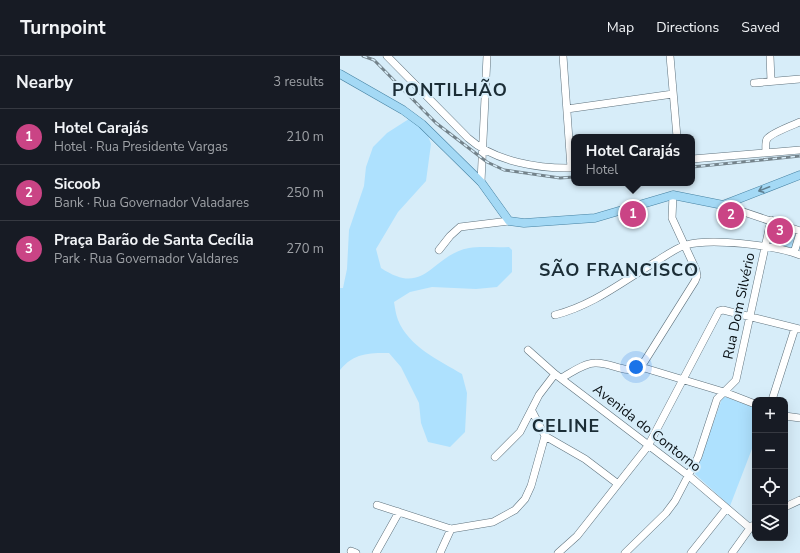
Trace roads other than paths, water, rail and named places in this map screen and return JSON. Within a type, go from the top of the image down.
[{"type":"main road","points":[[340,74],[414,117],[481,182],[509,221],[524,223],[595,218],[673,195],[723,205],[800,175]]},
{"type":"street","points":[[387,56],[468,138],[482,149],[531,164],[553,168],[571,168]]},
{"type":"street","points":[[481,182],[487,56]]},
{"type":"street","points":[[563,56],[571,156]]},
{"type":"street","points":[[670,56],[677,134]]},
{"type":"street","points":[[770,56],[771,81]]},
{"type":"street","points":[[754,83],[800,79]]},
{"type":"street","points":[[567,109],[673,94]]},
{"type":"street","points":[[766,153],[767,139],[800,122]]},
{"type":"street","points":[[695,159],[800,150]]},
{"type":"street","points":[[495,457],[520,432],[543,389],[558,376],[595,363],[633,370],[641,367],[695,281],[696,270],[672,218],[673,195]]},
{"type":"street","points":[[555,315],[577,309],[599,298],[648,266],[685,246],[736,243],[766,246],[797,254],[800,232],[771,220],[723,205]]},
{"type":"street","name":"Rua Dom Silvério","points":[[624,553],[666,513],[675,501],[689,476],[717,399],[733,385],[736,380],[771,220]]},
{"type":"street","points":[[439,250],[450,236],[460,227],[509,221]]},
{"type":"street","points":[[558,553],[577,536],[648,446],[715,316],[723,310],[797,328],[773,397]]},
{"type":"street","name":"Avenida do Contorno","points":[[528,350],[558,376],[689,476],[726,509],[752,525]]},
{"type":"street","points":[[641,367],[724,392],[752,403]]},
{"type":"street","points":[[532,411],[545,436],[585,459],[618,484]]},
{"type":"street","points":[[788,416],[800,418]]},
{"type":"street","points":[[377,505],[451,529],[493,522],[515,510],[525,499],[531,486],[545,436]]},
{"type":"street","points":[[788,506],[800,500]]},
{"type":"street","points":[[691,553],[726,509]]},
{"type":"street","points":[[376,553],[399,512]]},
{"type":"street","points":[[732,553],[752,527]]},
{"type":"street","points":[[440,553],[451,529]]},
{"type":"railway","points":[[363,56],[374,60],[436,123],[487,162],[504,170],[560,178],[571,177]]},
{"type":"railway","points":[[695,167],[800,156]]},
{"type":"place","name":"Hotel Carajás","points":[[633,214]]},
{"type":"place","name":"Sicoob","points":[[731,215]]},
{"type":"place","name":"Praça Barão de Santa Cecília","points":[[780,231]]},
{"type":"district","name":"PONTILHÃO","points":[[450,90]]},
{"type":"district","name":"SÃO FRANCISCO","points":[[619,270]]},
{"type":"district","name":"CELINE","points":[[566,426]]}]
